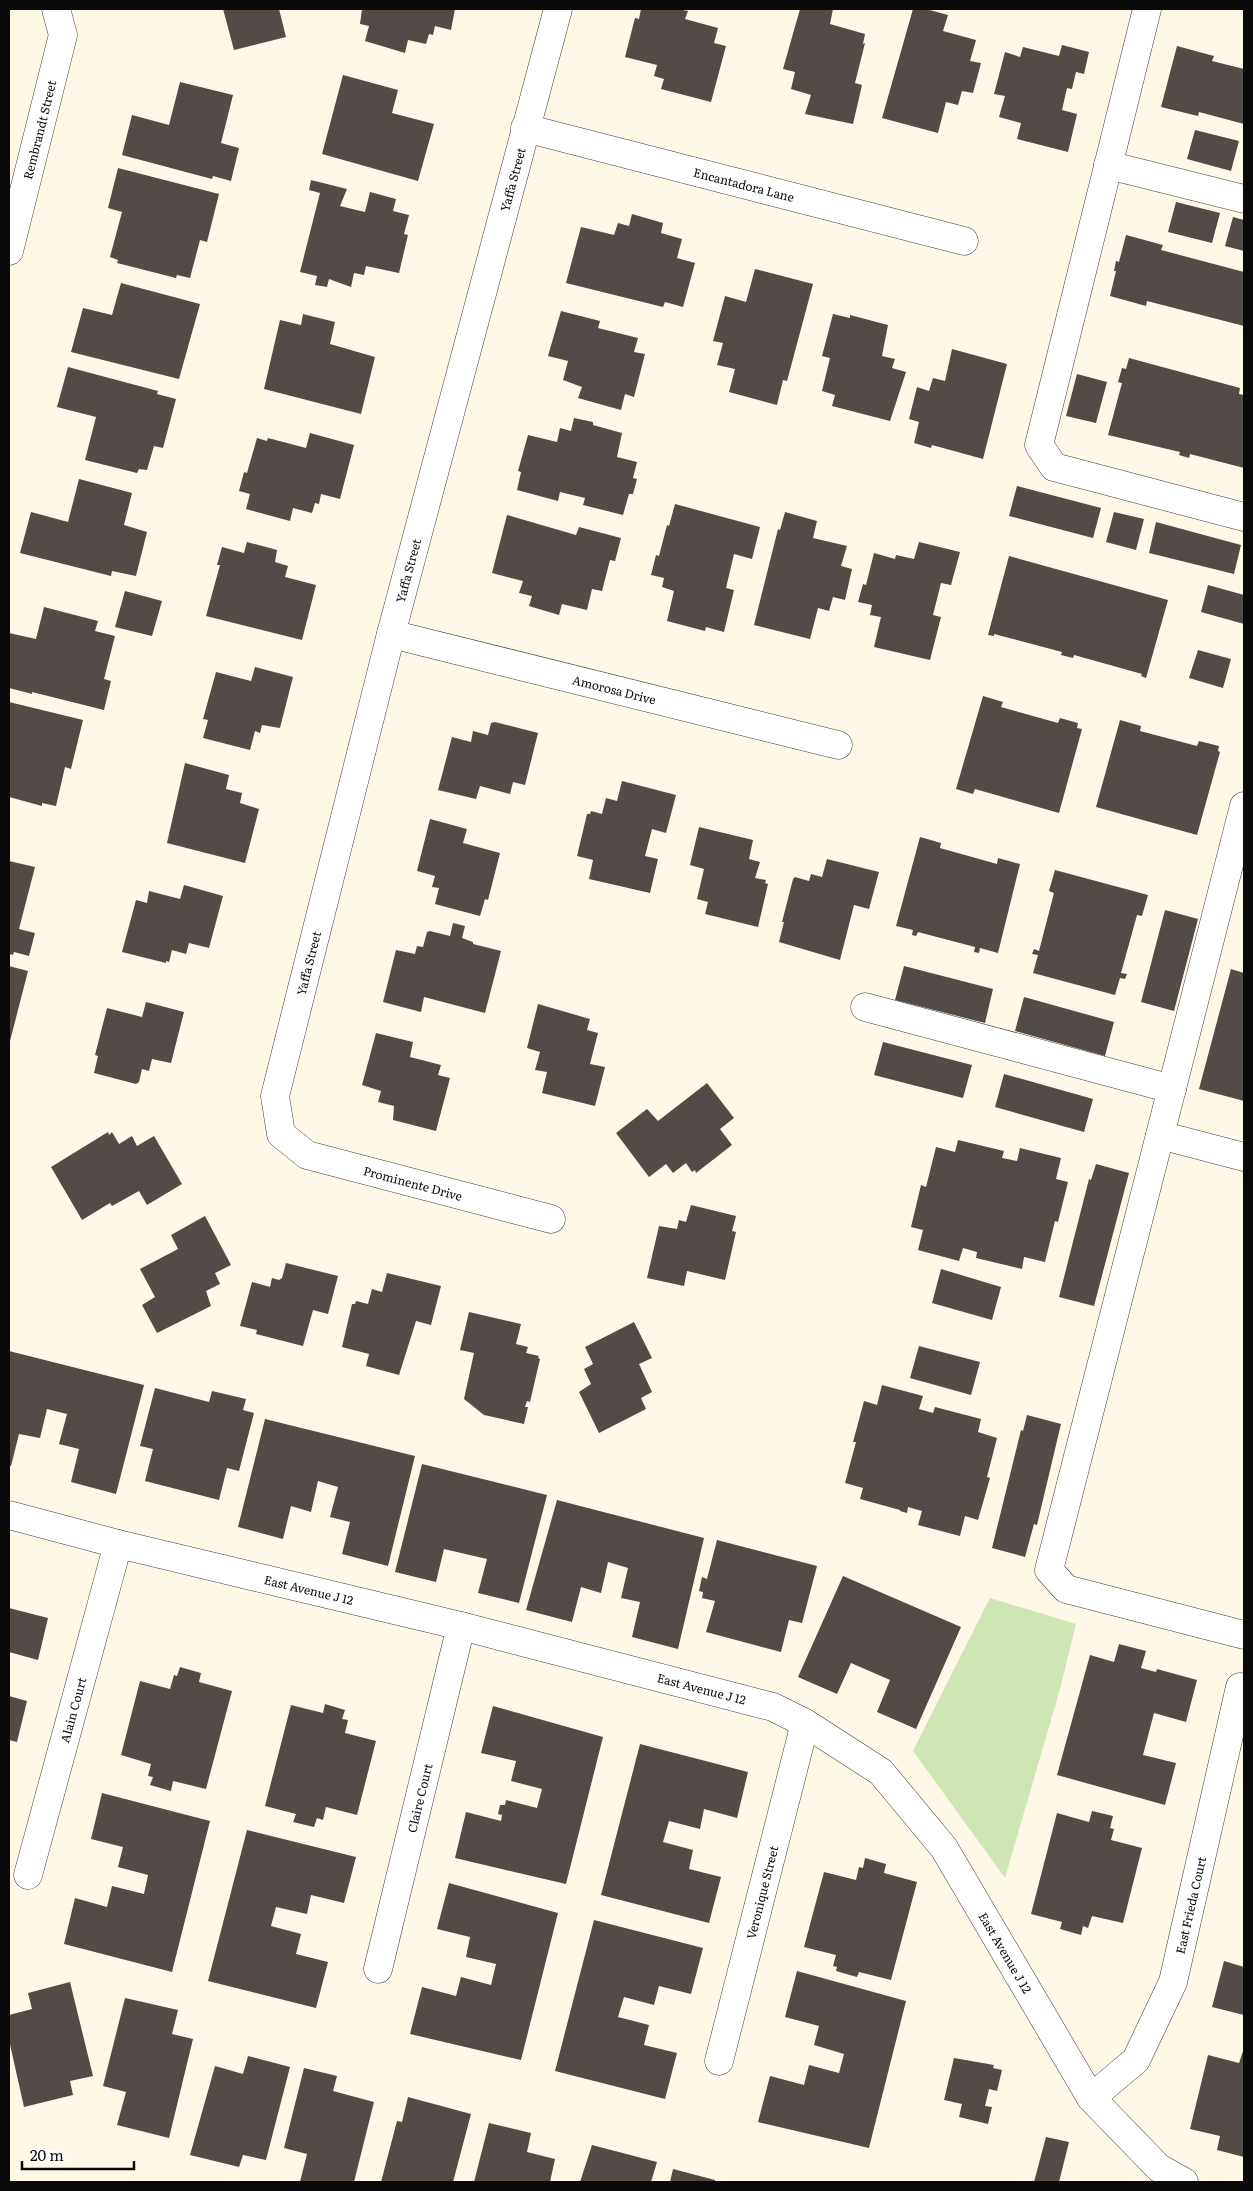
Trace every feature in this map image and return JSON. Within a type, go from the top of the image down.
[{"type":"street","name":"Rembrandt Street","points":[[9,251],[64,35],[56,9]]},
{"type":"street","name":"Yaffa Street","points":[[281,1134],[275,1096],[391,634],[558,9]]},
{"type":"street","points":[[1147,9],[1039,445],[1054,467],[1244,517]]},
{"type":"street","name":"Encantadora Lane","points":[[525,128],[964,241]]},
{"type":"street","points":[[1108,165],[1244,199]]},
{"type":"street","name":"Amorosa Drive","points":[[391,634],[838,744]]},
{"type":"street","points":[[1244,806],[1049,1570],[1066,1589],[1244,1635]]},
{"type":"street","points":[[865,1007],[1172,1089]]},
{"type":"street","name":"Prominente Drive","points":[[281,1134],[307,1155],[551,1219]]},
{"type":"street","points":[[1160,1135],[1244,1157]]},
{"type":"street","name":"East Avenue J 12","points":[[9,1515],[118,1544],[461,1626],[773,1707],[805,1723],[881,1772],[944,1848],[1091,2098],[1159,2168],[1184,2182]]},
{"type":"street","name":"Alain Court","points":[[28,1875],[118,1544]]},
{"type":"street","name":"Claire Court","points":[[378,1969],[461,1626]]},
{"type":"street","name":"East Frieda Court","points":[[1091,2098],[1136,2060],[1173,1982],[1240,1687]]},
{"type":"street","name":"Veronique Street","points":[[719,2061],[805,1723]]},
{"type":"green space","points":[[990,1598],[1076,1624],[1060,1689],[1005,1878],[913,1751]]},
{"type":"building","points":[[223,9],[279,9],[286,37],[234,50]]},
{"type":"building","points":[[362,9],[455,9],[451,30],[435,26],[433,35],[429,34],[426,44],[408,40],[405,53],[365,41],[369,26],[360,24]]},
{"type":"building","points":[[641,9],[677,9],[688,11],[685,19],[718,28],[714,43],[726,46],[711,102],[661,89],[664,79],[654,76],[657,65],[625,57],[635,18],[639,19]]},
{"type":"building","points":[[800,9],[833,9],[830,24],[865,34],[863,44],[865,43],[855,83],[862,85],[853,124],[805,114],[811,95],[791,89],[795,72],[783,69]]},
{"type":"building","points":[[913,9],[926,9],[948,15],[943,31],[976,40],[970,61],[981,63],[973,93],[962,91],[958,105],[946,102],[938,133],[882,118]]},
{"type":"building","points":[[1062,45],[1089,52],[1084,74],[1076,72],[1072,89],[1067,88],[1062,110],[1077,114],[1068,152],[1017,139],[1021,123],[999,117],[1005,96],[994,94],[1005,52],[1020,57],[1023,47],[1059,56]]},
{"type":"building","points":[[1177,46],[1214,56],[1212,61],[1244,69],[1244,124],[1199,112],[1198,116],[1161,107]]},
{"type":"building","points":[[343,75],[398,90],[392,113],[434,124],[418,181],[322,154]]},
{"type":"building","points":[[180,82],[233,95],[221,143],[239,148],[231,181],[213,176],[212,179],[122,155],[132,115],[169,125]]},
{"type":"building","points":[[1195,130],[1239,141],[1231,171],[1187,159]]},
{"type":"building","points":[[118,168],[219,194],[207,242],[200,240],[190,278],[177,275],[176,278],[117,263],[118,260],[110,257],[122,212],[108,208]]},
{"type":"building","points":[[311,180],[347,189],[340,206],[365,212],[370,192],[396,199],[393,211],[409,215],[404,234],[408,235],[399,273],[366,266],[364,275],[354,273],[351,287],[329,279],[327,287],[315,285],[317,276],[300,272],[320,193],[309,190]]},
{"type":"building","points":[[1176,202],[1220,213],[1212,243],[1168,232]]},
{"type":"building","points":[[632,214],[663,223],[661,233],[682,239],[677,258],[695,263],[683,307],[665,302],[663,307],[566,283],[581,227],[614,235],[618,223],[629,226]]},
{"type":"building","points":[[1233,217],[1244,220],[1244,251],[1225,246]]},
{"type":"building","points":[[1126,235],[1163,245],[1161,250],[1244,272],[1244,326],[1147,301],[1146,306],[1110,296],[1116,271],[1114,271],[1116,261],[1119,262]]},
{"type":"building","points":[[755,269],[813,284],[787,381],[783,380],[777,405],[729,392],[735,369],[717,365],[723,343],[713,341],[725,296],[746,302]]},
{"type":"building","points":[[121,283],[200,304],[179,379],[71,352],[83,308],[112,315]]},
{"type":"building","points":[[561,311],[600,321],[598,328],[638,338],[634,352],[645,354],[634,397],[625,394],[621,410],[578,398],[582,387],[563,380],[568,361],[548,356]]},
{"type":"building","points":[[303,314],[335,322],[330,344],[375,357],[361,414],[264,389],[280,320],[301,325]]},
{"type":"building","points":[[833,314],[850,318],[850,315],[888,325],[882,356],[895,359],[892,368],[906,372],[890,421],[832,406],[835,395],[822,391],[830,358],[822,356]]},
{"type":"building","points":[[952,349],[1007,364],[983,459],[932,445],[931,448],[914,443],[919,422],[909,419],[917,387],[929,391],[933,378],[945,381]]},
{"type":"building","points":[[1129,358],[1240,388],[1239,394],[1244,395],[1244,468],[1190,454],[1189,458],[1179,455],[1180,452],[1108,435],[1122,383],[1118,382],[1122,368],[1126,369]]},
{"type":"building","points":[[68,367],[158,391],[157,394],[176,399],[163,448],[154,446],[147,470],[139,469],[137,473],[85,460],[96,417],[57,407]]},
{"type":"building","points":[[1077,374],[1107,382],[1096,423],[1066,416]]},
{"type":"building","points":[[574,418],[593,422],[593,425],[622,433],[617,457],[637,462],[633,478],[637,479],[633,494],[629,494],[623,515],[583,505],[585,498],[560,492],[558,501],[517,490],[521,472],[518,471],[528,435],[557,442],[560,428],[571,431]]},
{"type":"building","points":[[310,433],[354,445],[340,499],[321,494],[319,504],[315,503],[312,513],[293,508],[290,521],[246,509],[250,494],[239,491],[244,472],[247,473],[257,438],[267,441],[268,438],[306,448]]},
{"type":"building","points":[[79,479],[132,493],[124,525],[147,532],[136,576],[112,571],[111,576],[20,553],[31,512],[68,522]]},
{"type":"building","points":[[1017,486],[1101,508],[1093,538],[1009,516]]},
{"type":"building","points":[[675,504],[760,527],[752,559],[734,554],[726,588],[734,590],[724,632],[706,627],[705,631],[667,621],[674,591],[662,587],[664,578],[651,575],[656,555],[659,556]]},
{"type":"building","points":[[785,512],[817,521],[813,538],[847,546],[841,566],[852,569],[845,600],[833,597],[829,611],[818,608],[810,639],[754,625],[778,529],[780,530]]},
{"type":"building","points":[[1114,512],[1144,519],[1136,550],[1106,542]]},
{"type":"building","points":[[507,515],[576,535],[579,527],[621,538],[615,561],[610,560],[602,591],[592,589],[587,610],[562,604],[559,615],[529,606],[532,596],[519,593],[523,581],[492,573]]},
{"type":"building","points":[[1156,522],[1241,545],[1234,574],[1149,553]]},
{"type":"building","points":[[247,542],[277,550],[275,562],[288,566],[285,577],[316,585],[302,640],[206,616],[220,565],[217,565],[222,547],[244,553]]},
{"type":"building","points":[[919,542],[960,552],[951,585],[941,583],[933,615],[941,617],[930,660],[874,647],[881,617],[870,615],[872,605],[858,602],[863,584],[866,585],[874,553],[895,559],[896,555],[914,559]]},
{"type":"building","points":[[1009,556],[1168,600],[1146,678],[1141,676],[1142,674],[1074,655],[1073,658],[1061,655],[1062,652],[994,634],[994,636],[988,635]]},
{"type":"building","points":[[1208,585],[1244,595],[1244,624],[1201,612]]},
{"type":"building","points":[[125,591],[162,601],[152,636],[115,627]]},
{"type":"building","points":[[44,607],[98,621],[95,631],[115,636],[104,679],[111,681],[104,710],[9,688],[9,633],[36,639]]},
{"type":"building","points":[[1198,650],[1231,659],[1223,688],[1189,678]]},
{"type":"building","points":[[255,667],[293,677],[280,728],[262,725],[260,733],[255,731],[250,750],[203,738],[208,720],[203,719],[216,672],[251,681]]},
{"type":"building","points":[[983,696],[1003,702],[1001,707],[1058,723],[1060,718],[1078,723],[1077,728],[1082,729],[1059,813],[975,789],[973,794],[956,789]]},
{"type":"building","points":[[9,702],[83,720],[71,769],[65,767],[56,806],[42,803],[42,806],[9,797]]},
{"type":"building","points":[[1120,720],[1141,726],[1140,731],[1197,746],[1199,741],[1219,746],[1218,751],[1220,752],[1197,835],[1096,807]]},
{"type":"building","points":[[495,722],[538,733],[525,785],[513,782],[510,794],[480,786],[476,799],[438,790],[452,737],[471,742],[473,731],[488,735],[491,723]]},
{"type":"building","points":[[185,763],[229,775],[226,789],[242,793],[240,803],[259,809],[245,863],[167,843]]},
{"type":"building","points":[[622,781],[676,795],[666,833],[652,829],[645,856],[658,859],[650,893],[589,879],[593,860],[577,856],[587,814],[590,814],[591,811],[602,814],[606,798],[617,801]]},
{"type":"building","points":[[430,819],[467,829],[463,843],[500,853],[488,900],[485,899],[480,916],[435,904],[439,888],[432,887],[435,876],[417,871]]},
{"type":"building","points":[[699,827],[753,840],[749,859],[760,862],[755,878],[766,880],[765,883],[768,884],[758,927],[705,914],[708,902],[697,899],[704,869],[690,865]]},
{"type":"building","points":[[920,837],[941,843],[940,848],[997,864],[998,858],[1020,864],[998,953],[980,948],[979,953],[974,952],[975,947],[918,932],[916,936],[912,935],[913,930],[896,926]]},
{"type":"building","points":[[827,859],[879,872],[869,909],[854,905],[840,960],[779,942],[793,879],[795,877],[809,881],[811,874],[822,877]]},
{"type":"building","points":[[9,861],[35,867],[19,929],[35,933],[29,956],[14,952],[13,955],[9,954]]},
{"type":"building","points":[[1055,870],[1148,895],[1142,916],[1137,915],[1121,973],[1127,974],[1125,979],[1120,978],[1115,995],[1033,973],[1038,955],[1032,954],[1034,949],[1039,951],[1054,893],[1049,891]]},
{"type":"building","points":[[184,885],[223,896],[209,948],[189,943],[186,954],[172,950],[169,962],[166,961],[166,963],[122,952],[136,900],[147,903],[149,891],[180,899]]},
{"type":"building","points":[[1165,910],[1198,919],[1174,1011],[1141,1002]]},
{"type":"building","points":[[453,923],[465,926],[462,938],[473,942],[473,944],[501,951],[485,1013],[424,997],[421,1012],[383,1002],[396,950],[415,954],[417,946],[423,947],[427,932],[450,936]]},
{"type":"building","points":[[9,966],[28,971],[9,1045]]},
{"type":"building","points":[[904,966],[993,989],[985,1023],[895,1000]]},
{"type":"building","points":[[1231,969],[1244,973],[1244,1101],[1199,1089]]},
{"type":"building","points":[[1024,997],[1114,1022],[1105,1056],[1015,1031]]},
{"type":"building","points":[[146,1002],[184,1012],[171,1063],[152,1059],[149,1071],[142,1069],[139,1082],[136,1084],[94,1073],[98,1056],[95,1055],[107,1008],[142,1017]]},
{"type":"building","points":[[538,1004],[590,1019],[587,1030],[598,1033],[590,1064],[605,1067],[595,1106],[542,1093],[547,1072],[535,1070],[540,1052],[527,1048]]},
{"type":"building","points":[[376,1033],[413,1042],[410,1057],[441,1065],[438,1075],[450,1078],[436,1131],[393,1120],[394,1106],[378,1102],[381,1091],[362,1085]]},
{"type":"building","points":[[883,1042],[972,1065],[963,1098],[874,1075]]},
{"type":"building","points":[[1004,1074],[1093,1099],[1084,1132],[995,1107]]},
{"type":"building","points":[[707,1083],[734,1118],[720,1129],[732,1145],[696,1173],[695,1170],[692,1172],[686,1163],[673,1173],[666,1164],[649,1177],[616,1133],[647,1109],[658,1121]]},
{"type":"building","points":[[108,1132],[109,1135],[112,1132],[119,1144],[132,1136],[137,1146],[154,1136],[182,1184],[147,1205],[139,1191],[112,1206],[110,1203],[82,1220],[51,1167]]},
{"type":"building","points":[[958,1140],[1004,1151],[1002,1158],[1017,1161],[1020,1148],[1061,1158],[1056,1179],[1068,1182],[1058,1222],[1055,1221],[1045,1262],[1024,1257],[1022,1269],[976,1258],[977,1252],[963,1248],[959,1261],[918,1250],[923,1230],[911,1227],[921,1185],[926,1187],[936,1147],[955,1152]]},
{"type":"building","points":[[1096,1164],[1129,1173],[1094,1306],[1059,1297],[1089,1179],[1091,1180]]},
{"type":"building","points":[[691,1205],[736,1216],[732,1231],[736,1232],[725,1280],[687,1271],[684,1286],[647,1278],[659,1226],[677,1229],[679,1220],[686,1222]]},
{"type":"building","points":[[205,1216],[231,1265],[215,1273],[220,1284],[206,1291],[211,1306],[157,1333],[142,1305],[155,1297],[140,1269],[178,1249],[171,1235]]},
{"type":"building","points":[[286,1263],[338,1276],[328,1314],[313,1310],[303,1346],[256,1334],[257,1330],[240,1326],[252,1282],[270,1287],[272,1278],[279,1280],[282,1278]]},
{"type":"building","points":[[941,1269],[1001,1287],[992,1320],[932,1303]]},
{"type":"building","points":[[387,1273],[441,1286],[431,1325],[416,1321],[399,1375],[366,1366],[369,1354],[342,1347],[352,1304],[355,1304],[356,1301],[368,1304],[372,1289],[382,1292]]},
{"type":"building","points":[[469,1312],[521,1324],[516,1344],[528,1347],[526,1353],[539,1356],[538,1358],[540,1359],[530,1402],[527,1401],[525,1407],[528,1407],[524,1424],[484,1415],[464,1399],[474,1353],[460,1350]]},
{"type":"building","points":[[634,1322],[652,1358],[639,1364],[652,1392],[641,1398],[646,1409],[599,1433],[579,1392],[591,1384],[584,1369],[593,1364],[585,1347]]},
{"type":"building","points":[[919,1346],[980,1362],[971,1395],[910,1378]]},
{"type":"building","points":[[9,1351],[144,1385],[116,1494],[71,1482],[79,1449],[59,1444],[67,1414],[47,1409],[40,1438],[19,1434],[11,1466],[9,1466]]},
{"type":"building","points":[[882,1385],[923,1396],[919,1409],[933,1413],[935,1407],[981,1419],[978,1432],[997,1438],[987,1477],[990,1478],[978,1520],[965,1516],[960,1536],[918,1525],[922,1511],[908,1507],[907,1513],[860,1499],[863,1488],[845,1483],[864,1401],[877,1405]]},
{"type":"building","points":[[155,1388],[209,1402],[212,1391],[246,1399],[243,1410],[254,1413],[239,1471],[227,1468],[219,1500],[145,1481],[153,1449],[140,1446]]},
{"type":"building","points":[[1027,1415],[1061,1424],[1037,1525],[1034,1524],[1025,1557],[992,1548],[1021,1430],[1023,1431]]},
{"type":"building","points":[[265,1419],[415,1456],[388,1566],[342,1554],[350,1522],[330,1517],[338,1487],[318,1481],[311,1512],[291,1506],[283,1539],[238,1527]]},
{"type":"building","points":[[422,1464],[547,1495],[519,1603],[478,1593],[487,1559],[444,1549],[436,1582],[395,1572]]},
{"type":"building","points":[[557,1500],[704,1538],[678,1649],[632,1637],[640,1602],[621,1598],[628,1568],[608,1562],[601,1593],[581,1587],[572,1622],[526,1610]]},
{"type":"building","points":[[717,1540],[817,1566],[802,1623],[789,1620],[781,1652],[706,1632],[715,1601],[702,1598],[703,1592],[699,1591],[702,1577],[707,1579]]},
{"type":"building","points":[[843,1576],[961,1627],[916,1729],[877,1712],[890,1680],[851,1663],[837,1694],[798,1677]]},
{"type":"building","points":[[9,1608],[48,1618],[38,1660],[9,1652]]},
{"type":"building","points":[[1119,1644],[1146,1651],[1141,1668],[1156,1672],[1157,1669],[1197,1680],[1186,1722],[1154,1713],[1143,1755],[1176,1763],[1165,1805],[1057,1775],[1090,1655],[1114,1662]]},
{"type":"building","points":[[180,1667],[201,1673],[199,1682],[232,1691],[206,1789],[173,1781],[171,1791],[150,1785],[153,1777],[148,1776],[151,1764],[121,1755],[140,1681],[170,1689],[174,1675],[177,1676]]},
{"type":"building","points":[[9,1696],[27,1701],[17,1742],[9,1740]]},
{"type":"building","points":[[325,1704],[345,1710],[342,1719],[348,1720],[345,1733],[376,1741],[357,1815],[326,1807],[323,1820],[317,1818],[314,1827],[293,1822],[296,1814],[265,1806],[291,1705],[323,1713]]},
{"type":"building","points":[[493,1706],[603,1737],[566,1884],[455,1858],[466,1812],[501,1821],[502,1815],[498,1814],[500,1805],[505,1805],[506,1800],[537,1808],[542,1789],[511,1781],[516,1761],[481,1753]]},
{"type":"building","points":[[640,1744],[748,1772],[737,1818],[704,1809],[700,1829],[669,1821],[663,1842],[693,1850],[689,1869],[721,1877],[709,1923],[601,1895]]},
{"type":"building","points":[[102,1793],[210,1821],[172,1972],[64,1944],[75,1898],[107,1907],[112,1886],[144,1894],[148,1875],[118,1867],[123,1847],[91,1839]]},
{"type":"building","points":[[1092,1811],[1113,1816],[1110,1828],[1114,1829],[1111,1840],[1142,1848],[1123,1923],[1092,1916],[1088,1928],[1083,1926],[1081,1935],[1060,1929],[1062,1922],[1031,1914],[1057,1813],[1089,1822]]},
{"type":"building","points":[[247,1830],[356,1857],[344,1903],[311,1895],[307,1914],[276,1907],[271,1926],[301,1934],[296,1954],[328,1962],[316,2008],[208,1981]]},
{"type":"building","points":[[865,1858],[886,1864],[884,1873],[917,1882],[891,1980],[859,1972],[857,1977],[836,1971],[837,1967],[833,1966],[836,1955],[804,1947],[824,1872],[856,1880],[859,1867],[863,1868]]},
{"type":"building","points":[[449,1883],[558,1913],[521,2060],[410,2034],[422,1987],[456,1996],[461,1977],[491,1985],[496,1964],[466,1957],[470,1937],[437,1929]]},
{"type":"building","points":[[594,1920],[703,1948],[691,1994],[659,1986],[654,2005],[624,1997],[618,2017],[649,2025],[644,2045],[677,2053],[665,2099],[555,2071]]},
{"type":"building","points":[[1224,1961],[1244,1967],[1244,2015],[1212,2007]]},
{"type":"building","points":[[797,1971],[906,2001],[869,2148],[758,2122],[770,2076],[804,2085],[809,2065],[839,2073],[844,2054],[814,2045],[819,2026],[785,2017]]},
{"type":"building","points":[[70,1982],[93,2076],[70,2081],[73,2095],[24,2107],[9,2040],[9,2015],[32,2009],[28,1993]]},
{"type":"building","points":[[125,1998],[178,2010],[172,2034],[193,2039],[169,2138],[117,2125],[126,2092],[103,2086]]},
{"type":"building","points":[[1244,2048],[1244,2157],[1217,2150],[1220,2136],[1190,2129],[1208,2055],[1239,2063]]},
{"type":"building","points":[[248,2056],[290,2067],[266,2160],[243,2155],[239,2167],[190,2155],[215,2066],[243,2074]]},
{"type":"building","points":[[954,2058],[994,2065],[993,2068],[1002,2070],[997,2091],[989,2089],[985,2106],[992,2107],[988,2124],[959,2117],[962,2104],[944,2100]]},
{"type":"building","points":[[304,2068],[337,2076],[333,2091],[374,2102],[354,2182],[300,2182],[307,2154],[284,2148]]},
{"type":"building","points":[[408,2097],[471,2114],[453,2182],[381,2182],[397,2121],[402,2122]]},
{"type":"building","points":[[489,2123],[531,2133],[527,2152],[555,2159],[550,2182],[474,2182]]},
{"type":"building","points":[[1046,2137],[1069,2142],[1059,2182],[1034,2182]]},
{"type":"building","points":[[592,2145],[657,2162],[651,2182],[580,2182]]},
{"type":"building","points":[[673,2169],[715,2180],[715,2182],[670,2182]]}]
